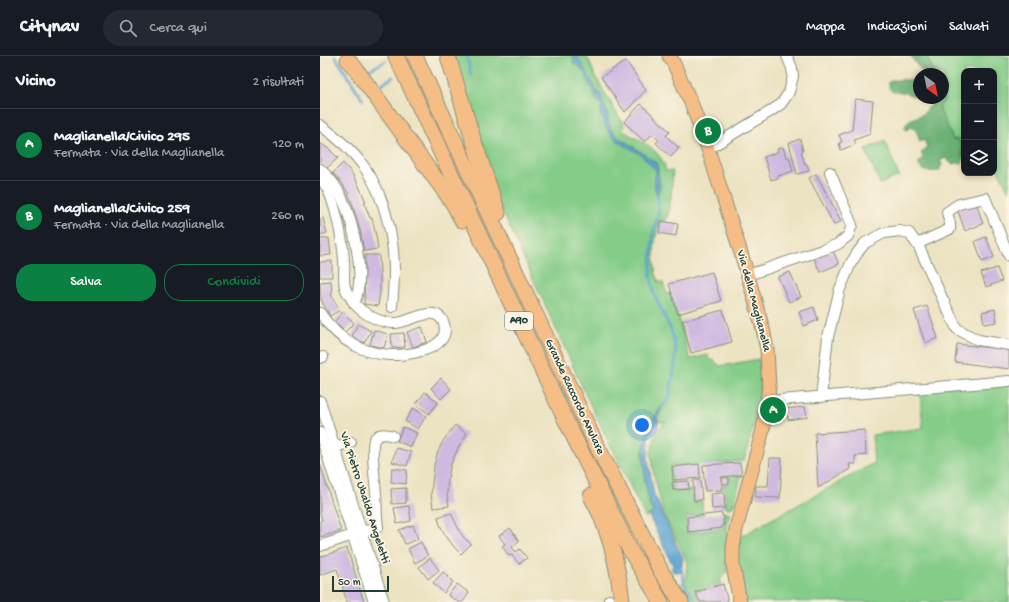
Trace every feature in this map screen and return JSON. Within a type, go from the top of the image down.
[{"type":"highway","name":"Grande Raccordo Anulare","points":[[396,56],[565,419],[613,516],[649,583],[661,602]]},
{"type":"highway","name":"Grande Raccordo Anulare","points":[[415,56],[598,448],[662,573],[681,602]]},
{"type":"highway","points":[[448,56],[473,139],[502,225],[506,240],[507,255]]},
{"type":"highway","points":[[348,60],[443,189],[480,251],[496,273]]},
{"type":"highway","points":[[565,419],[582,474],[604,523],[611,545],[618,574],[613,601]]},
{"type":"main road","name":"Via della Maglianella","points":[[669,56],[692,105],[708,149],[748,275],[768,350],[768,401],[762,433],[742,505],[733,548],[733,565],[740,602]]},
{"type":"street","points":[[708,149],[781,104],[788,94],[793,76],[792,68],[787,56]]},
{"type":"street","points":[[320,125],[340,140],[355,155],[366,168],[379,192],[391,238],[394,270],[392,307]]},
{"type":"street","points":[[320,169],[338,191],[347,210],[353,229],[359,270],[359,290],[354,303]]},
{"type":"street","points":[[748,275],[828,248],[838,244],[848,236],[852,225],[830,172]]},
{"type":"street","points":[[320,180],[326,187],[335,211],[343,249],[344,287],[354,303],[364,312],[390,323],[406,321],[426,313],[435,314],[444,323],[445,328],[443,338],[435,345],[416,352],[398,355],[378,354],[348,342],[341,337],[327,323],[320,312]]},
{"type":"street","points":[[917,244],[950,229],[947,212],[959,204],[985,198],[1009,256]]},
{"type":"street","points":[[821,397],[828,337],[840,289],[851,263],[865,243],[884,233],[900,231],[909,233],[919,247],[957,329],[978,340],[1009,345]]},
{"type":"street","points":[[768,401],[1009,382]]},
{"type":"street","name":"Via Pietro Ubaldo Angeletti","points":[[320,401],[327,450]]},
{"type":"street","name":"Via Pietro Ubaldo Angeletti","points":[[320,433],[384,602]]},
{"type":"street","points":[[320,546],[378,527],[376,518],[373,444],[375,438],[380,435],[384,434],[393,436]]},
{"type":"street","points":[[327,450],[350,442]]},
{"type":"street","name":"Via Pietro Ubaldo Angeletti","points":[[358,534],[374,602]]},
{"type":"green space","points":[[453,56],[586,56],[595,76],[624,123],[623,131],[640,140],[656,152],[664,164],[666,171],[673,171],[670,208],[666,221],[661,220],[655,241],[655,268],[656,276],[659,282],[663,282],[667,294],[670,294],[678,315],[690,359],[708,355],[709,360],[714,360],[715,363],[720,366],[759,359],[759,398],[744,461],[671,466],[673,492],[692,490],[693,502],[702,501],[703,515],[687,517],[688,533],[722,528],[722,525],[724,525],[724,513],[730,513],[728,520],[726,550],[727,572],[720,579],[722,584],[695,592],[700,602],[692,602],[681,584],[686,579],[687,562],[679,541],[677,541],[664,515],[654,475],[651,453],[655,437],[660,427],[666,422],[658,422],[662,407],[648,428],[643,451],[645,479],[650,507],[653,512],[645,517],[612,448],[613,447],[611,448],[596,417],[499,204]]},
{"type":"green space","points":[[911,56],[926,56],[931,68],[920,68]]},
{"type":"green space","points":[[927,56],[1009,56],[1009,192],[997,168],[997,68],[961,68],[961,142],[959,139],[953,139],[939,108],[942,104],[949,104],[949,68],[932,68]]},
{"type":"green space","points":[[892,80],[913,81],[913,96],[893,92],[890,89],[889,82]]},
{"type":"green space","points":[[932,104],[941,104],[939,108],[953,140],[959,139],[961,144],[961,163],[952,164],[945,158],[940,161],[942,164],[939,171],[924,171],[920,167],[918,164],[923,157],[921,153],[927,148],[925,141],[919,140],[915,129],[911,127],[906,130],[905,127],[906,124],[912,119],[923,114]]},
{"type":"green space","points":[[885,141],[899,176],[880,184],[865,149]]},
{"type":"green space","points":[[1009,381],[1009,602],[741,602],[734,540],[874,463],[872,435],[923,428],[920,389]]},
{"type":"green space","points":[[741,475],[733,507],[726,508],[725,493],[722,485],[729,484],[729,476]]},
{"type":"water","points":[[572,56],[578,56],[580,62],[601,95],[611,129],[618,137],[657,164],[660,187],[657,196],[655,186],[656,170],[640,154],[613,137],[606,128],[603,118],[600,115],[602,106],[595,98],[596,95],[585,74],[580,67],[573,63],[574,57]]},
{"type":"water","points":[[661,407],[657,417],[657,422],[650,436],[648,459],[654,495],[683,558],[681,572],[673,572],[671,569],[673,566],[649,516],[653,512],[653,509],[650,507],[645,480],[643,452],[649,426]]},
{"type":"building","points":[[626,61],[646,90],[625,112],[601,77]]},
{"type":"building","points":[[855,99],[873,101],[870,134],[854,140],[856,144],[841,150],[839,143],[842,142],[839,135],[852,130]]},
{"type":"building","points":[[641,104],[670,132],[666,136],[679,148],[671,157],[656,143],[659,140],[652,134],[645,142],[624,122]]},
{"type":"building","points":[[800,139],[803,151],[801,152],[809,171],[797,174],[789,143]]},
{"type":"building","points":[[320,143],[338,158],[327,168],[320,162]]},
{"type":"building","points":[[783,147],[786,157],[789,157],[793,171],[771,180],[764,157],[778,152],[777,149]]},
{"type":"building","points":[[343,163],[351,172],[366,202],[364,202],[370,218],[372,218],[378,249],[364,251],[360,230],[352,203],[348,193],[333,173]]},
{"type":"building","points":[[816,174],[841,221],[834,225],[809,178]]},
{"type":"building","points":[[976,202],[983,224],[965,231],[957,208]]},
{"type":"building","points":[[323,218],[327,233],[320,235],[320,219]]},
{"type":"building","points":[[661,221],[678,224],[676,236],[659,233]]},
{"type":"building","points":[[986,237],[994,257],[982,262],[975,241]]},
{"type":"building","points":[[329,238],[331,255],[320,256],[320,239]]},
{"type":"building","points":[[833,251],[839,264],[820,272],[814,258]]},
{"type":"building","points":[[365,255],[379,255],[380,292],[378,306],[364,304]]},
{"type":"building","points":[[332,261],[332,277],[320,277],[320,262]]},
{"type":"building","points":[[997,268],[1002,281],[986,287],[981,273]]},
{"type":"building","points":[[712,272],[721,301],[678,314],[669,284]]},
{"type":"building","points":[[790,272],[801,297],[789,302],[778,277]]},
{"type":"building","points":[[331,281],[332,297],[340,310],[330,316],[321,300],[320,282]]},
{"type":"building","points":[[927,306],[938,338],[925,343],[914,310]]},
{"type":"building","points":[[814,307],[818,320],[804,326],[799,312]]},
{"type":"building","points":[[995,309],[997,322],[984,324],[982,312]]},
{"type":"building","points":[[723,310],[732,342],[691,353],[682,321]]},
{"type":"building","points":[[343,312],[354,323],[345,332],[334,322]]},
{"type":"building","points":[[358,324],[371,331],[364,343],[352,336]]},
{"type":"building","points":[[422,327],[427,342],[413,347],[407,332]]},
{"type":"building","points":[[374,330],[388,334],[384,348],[370,345]]},
{"type":"building","points":[[404,333],[405,347],[392,348],[391,334]]},
{"type":"building","points":[[957,344],[1009,350],[1009,369],[955,362]]},
{"type":"building","points":[[441,378],[451,389],[441,399],[431,388]]},
{"type":"building","points":[[425,392],[438,402],[429,414],[416,404]]},
{"type":"building","points":[[805,407],[807,417],[788,420],[785,409]]},
{"type":"building","points":[[413,408],[426,416],[418,429],[405,421]]},
{"type":"building","points":[[455,425],[467,434],[458,448],[451,464],[448,477],[447,495],[449,506],[433,508],[431,494],[437,454],[443,441]]},
{"type":"building","points":[[403,427],[417,433],[411,447],[397,441]]},
{"type":"building","points":[[865,430],[866,455],[855,456],[855,464],[849,464],[850,469],[818,488],[815,433]]},
{"type":"building","points":[[396,448],[411,452],[407,466],[392,462]]},
{"type":"building","points":[[770,458],[782,458],[780,498],[755,497],[756,486],[768,486]]},
{"type":"building","points":[[740,463],[742,475],[721,477],[722,490],[705,491],[703,465]]},
{"type":"building","points":[[320,464],[341,531],[320,537],[320,521],[322,520],[320,514]]},
{"type":"building","points":[[699,464],[700,478],[673,480],[672,467]]},
{"type":"building","points":[[392,468],[407,470],[406,484],[391,482]]},
{"type":"building","points":[[722,478],[729,478],[729,484],[723,484]]},
{"type":"building","points":[[693,480],[700,480],[702,500],[694,501]]},
{"type":"building","points":[[688,481],[689,489],[673,490],[672,482]]},
{"type":"building","points":[[406,488],[406,503],[392,504],[391,489]]},
{"type":"building","points":[[724,493],[725,508],[712,509],[711,494]]},
{"type":"building","points":[[409,506],[411,521],[397,524],[394,508]]},
{"type":"building","points":[[451,513],[460,532],[471,544],[461,554],[444,533],[438,517]]},
{"type":"building","points":[[722,513],[722,516],[724,516],[724,525],[722,525],[722,528],[688,532],[687,517]]},
{"type":"building","points":[[413,525],[418,539],[405,544],[399,530]]},
{"type":"building","points":[[510,528],[519,541],[512,547],[516,552],[520,549],[527,558],[519,564],[512,555],[509,556],[502,546],[505,544],[499,536]]},
{"type":"building","points":[[421,542],[428,556],[415,563],[408,549]]},
{"type":"building","points":[[347,548],[364,602],[347,602],[337,569],[320,575],[320,557]]},
{"type":"building","points":[[430,558],[439,570],[428,579],[419,567]]},
{"type":"building","points":[[443,572],[453,582],[444,593],[433,583]]},
{"type":"building","points":[[457,584],[469,593],[463,602],[458,602],[448,595]]},
{"type":"building","points":[[723,584],[728,602],[700,602],[695,592]]},
{"type":"waterway","points":[[335,56],[363,100]]},
{"type":"waterway","points":[[467,56],[471,75]]},
{"type":"waterway","points":[[365,72],[386,61]]},
{"type":"waterway","points":[[376,88],[393,77]]},
{"type":"waterway","points":[[657,193],[659,210],[653,234],[651,278],[654,294],[671,330],[676,350],[669,399],[661,408]]},
{"type":"waterway","points":[[681,568],[684,582],[695,602]]},
{"type":"place","name":"Maglianella/Civico 259","points":[[708,131]]},
{"type":"place","name":"Maglianella/Civico 295","points":[[773,410]]}]
